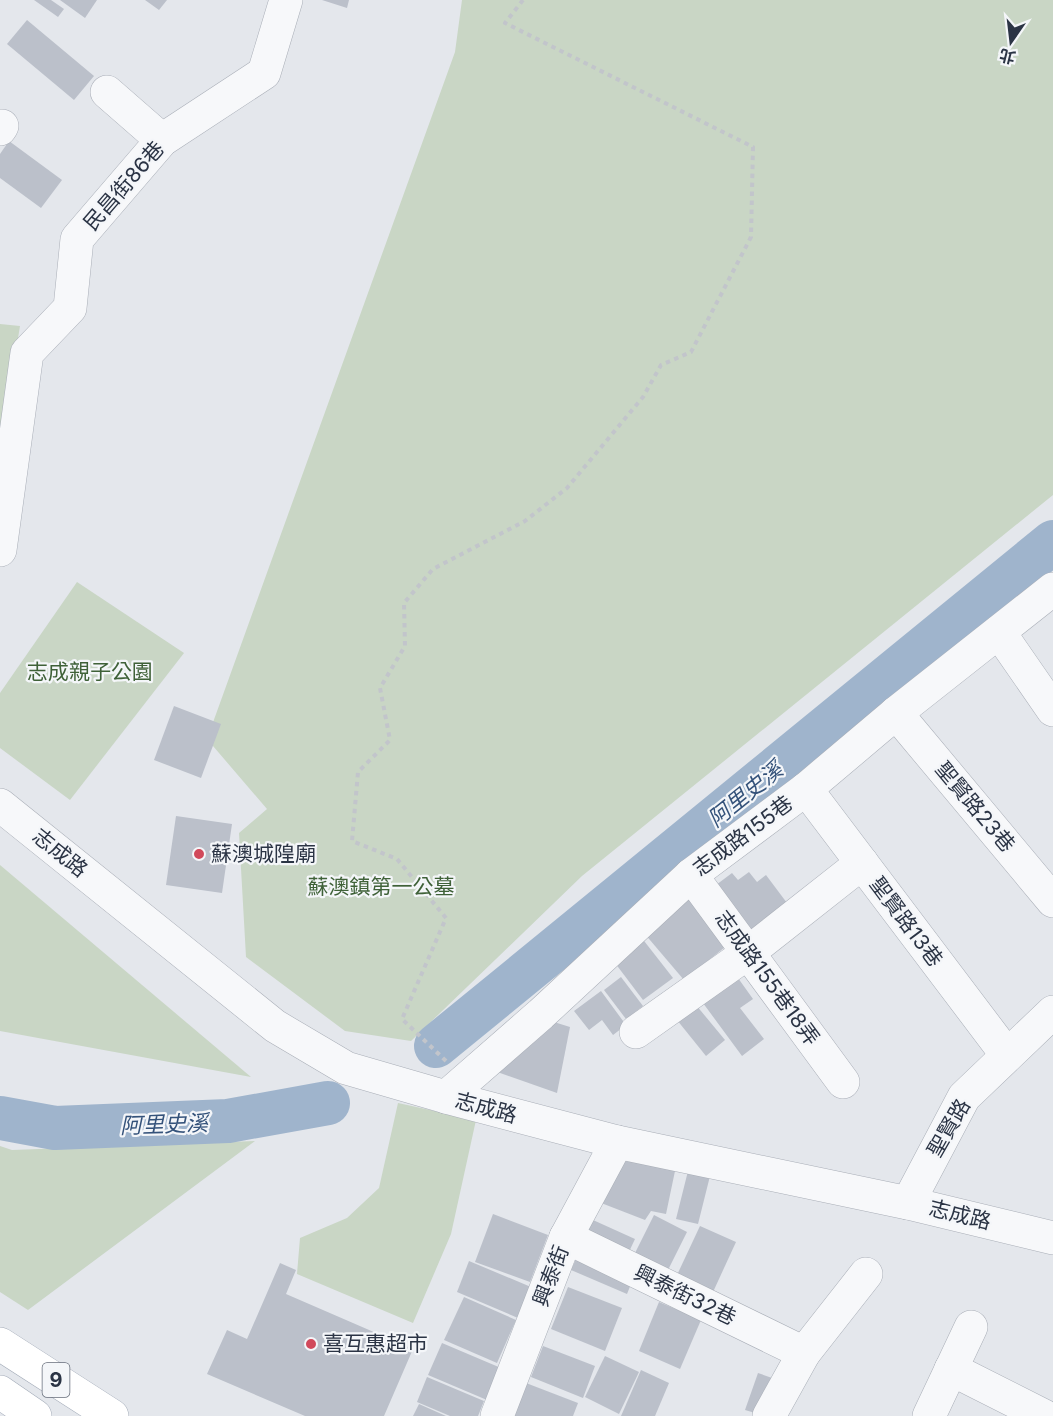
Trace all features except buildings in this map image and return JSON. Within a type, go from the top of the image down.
[{"type":"main road","name":"9","points":[[0,1344],[112,1416]]},
{"type":"main road","name":"9","points":[[0,1392],[35,1416]]},
{"type":"street","name":"民昌街86巷","points":[[0,550],[27,353],[70,308],[77,239],[162,140],[264,73],[286,0]]},
{"type":"street","points":[[107,92],[162,140]]},
{"type":"street","name":"志成路155巷","points":[[456,1089],[692,875],[806,789],[896,712],[999,632],[1048,601]]},
{"type":"street","points":[[999,632],[1053,710]]},
{"type":"street","name":"聖賢路23巷","points":[[896,712],[1053,901]]},
{"type":"street","name":"聖賢路13巷","points":[[806,789],[1007,1055]]},
{"type":"street","name":"志成路","points":[[0,805],[275,1026],[346,1068],[403,1085],[456,1089],[617,1142],[908,1203],[1053,1238]]},
{"type":"street","points":[[636,1032],[749,952],[862,863]]},
{"type":"street","name":"志成路155巷18弄","points":[[692,875],[843,1082]]},
{"type":"street","name":"聖賢路","points":[[908,1203],[964,1097],[1053,1012]]},
{"type":"street","name":"興泰街","points":[[497,1416],[566,1237],[617,1142]]},
{"type":"street","name":"興泰街32巷","points":[[566,1237],[804,1353]]},
{"type":"street","points":[[769,1416],[804,1353],[866,1274]]},
{"type":"street","points":[[929,1416],[971,1327]]},
{"type":"street","points":[[951,1369],[1044,1416]]},
{"type":"path","points":[[456,1089],[402,1019],[446,918],[397,860],[352,841],[358,772],[390,740],[380,688],[405,646],[404,603],[433,569],[525,521],[567,488],[643,397],[661,365],[691,352],[751,237],[753,147],[505,23],[523,0]]},
{"type":"green space","name":"蘇澳鎮第一公墓","points":[[462,0],[1053,0],[1053,495],[582,876],[411,1041],[345,1031],[246,957],[239,833],[267,809],[207,739],[455,52]]},
{"type":"green space","points":[[0,324],[20,326],[0,448]]},
{"type":"green space","name":"志成親子公園","points":[[77,582],[184,653],[70,800],[0,748],[0,693]]},
{"type":"green space","points":[[0,865],[251,1077],[0,1031]]},
{"type":"green space","points":[[398,1103],[476,1120],[451,1234],[413,1323],[297,1274],[300,1238],[347,1218],[379,1188]]},
{"type":"green space","points":[[255,1141],[28,1310],[0,1292],[0,1146],[12,1150]]},
{"type":"waterway","name":"阿里史溪","points":[[436,1046],[1053,542]]},
{"type":"waterway","name":"阿里史溪","points":[[0,1118],[55,1128],[228,1121],[328,1103]]},
{"type":"place","name":"蘇澳城隍廟","points":[[199,854]]},
{"type":"place","name":"喜互惠超市","points":[[311,1344]]}]
